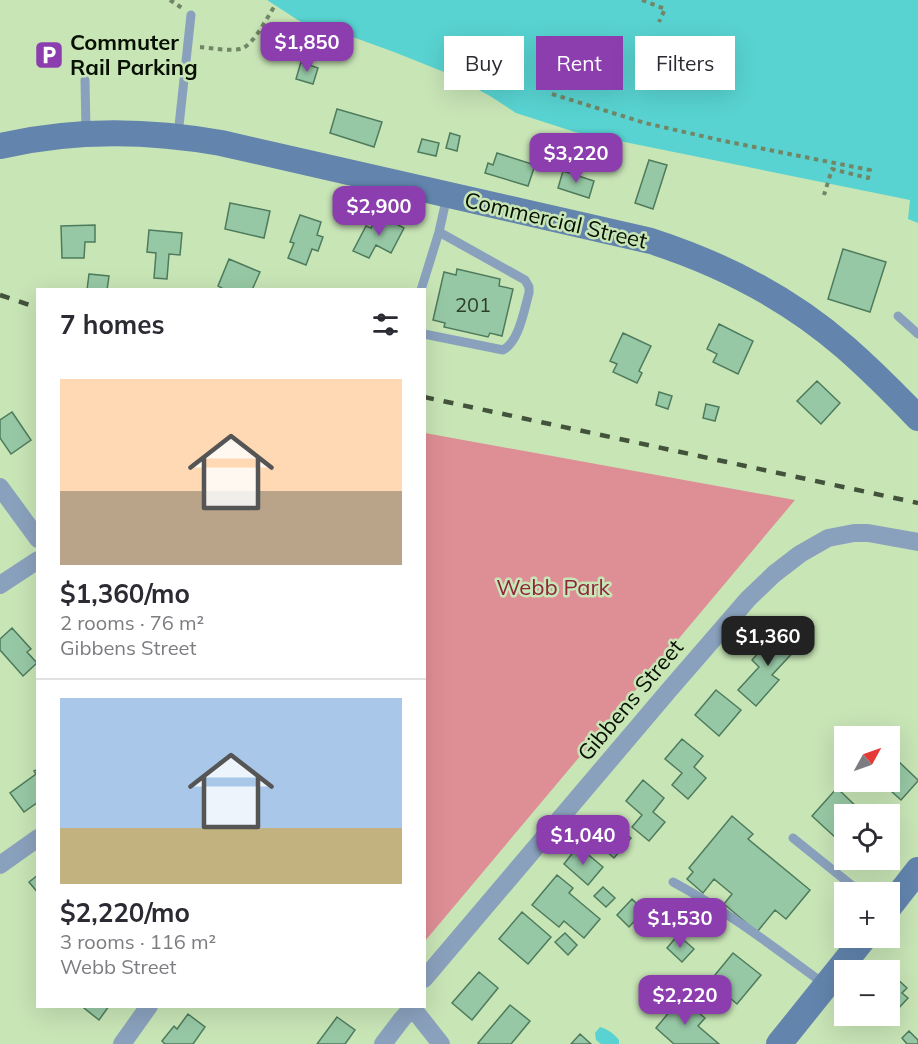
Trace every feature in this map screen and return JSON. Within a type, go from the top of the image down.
[{"type":"main road","name":"Commercial Street","points":[[0,146],[86,134],[136,133],[178,136],[222,143],[651,241],[734,274],[795,308],[829,333],[865,365],[918,418]]},
{"type":"main road","points":[[900,893],[918,870]]},
{"type":"main road","points":[[779,1044],[856,948]]},
{"type":"street","points":[[0,487],[36,536]]},
{"type":"street","name":"Gibbens Street","points":[[426,977],[670,689],[748,599],[774,574],[800,554],[828,538],[868,533],[918,542]]},
{"type":"street","points":[[0,585],[36,561]]},
{"type":"street","points":[[0,865],[36,839]]},
{"type":"street","points":[[122,1044],[148,1008]]},
{"type":"street","points":[[383,1044],[411,1008]]},
{"type":"street","points":[[413,1008],[441,1044]]},
{"type":"lane","points":[[178,136],[191,15]]},
{"type":"lane","points":[[84,80],[86,134]]},
{"type":"lane","points":[[422,288],[439,232],[447,194]]},
{"type":"lane","points":[[426,334],[502,350],[517,333],[529,293],[525,280],[439,232]]},
{"type":"lane","points":[[898,315],[918,334]]},
{"type":"lane","points":[[793,838],[848,882]]},
{"type":"lane","points":[[673,882],[713,905],[826,986]]},
{"type":"path","points":[[642,0],[664,9],[659,22]]},
{"type":"path","points":[[187,47],[232,49],[245,47],[274,7]]},
{"type":"path","points":[[552,94],[645,123],[870,170],[868,178],[832,169],[824,195]]},
{"type":"green space","name":"Webb Park","points":[[426,433],[795,500],[426,940]]},
{"type":"water","points":[[267,0],[918,0],[918,223],[908,219],[910,200],[575,132],[516,113],[479,90],[524,90],[524,36],[444,36],[444,72],[328,28],[304,24]]},
{"type":"water","points":[[600,1027],[613,1034],[619,1040],[619,1044],[601,1044],[596,1040],[595,1033]]},
{"type":"building","points":[[301,62],[318,68],[313,84],[296,79]]},
{"type":"building","points":[[337,109],[382,122],[374,147],[330,133]]},
{"type":"building","points":[[450,133],[460,136],[457,151],[446,148]]},
{"type":"building","points":[[422,139],[439,143],[436,156],[418,152]]},
{"type":"building","points":[[497,153],[535,165],[528,186],[485,173],[488,163],[493,165]]},
{"type":"building","points":[[649,160],[667,165],[653,209],[635,203]]},
{"type":"building","points":[[563,171],[594,181],[589,198],[558,188]]},
{"type":"building","points":[[230,203],[270,211],[264,238],[225,229]]},
{"type":"building","points":[[378,214],[404,228],[391,253],[376,245],[369,258],[353,251],[366,226],[371,228]]},
{"type":"building","points":[[300,215],[321,222],[317,235],[323,237],[318,251],[312,249],[306,265],[288,258],[294,243],[290,242]]},
{"type":"building","points":[[95,225],[95,242],[85,242],[84,258],[62,258],[61,226]]},
{"type":"building","points":[[149,230],[182,233],[180,255],[169,254],[167,279],[154,278],[156,253],[147,252]]},
{"type":"building","points":[[843,249],[886,262],[870,312],[828,299]]},
{"type":"building","points":[[229,259],[260,272],[253,288],[218,286]]},
{"type":"building","points":[[457,269],[500,279],[499,286],[513,289],[502,336],[490,333],[488,337],[444,327],[445,323],[433,320],[444,272],[456,275]]},
{"type":"building","points":[[89,274],[109,276],[107,288],[87,288]]},
{"type":"building","points":[[719,324],[753,341],[738,374],[713,362],[717,354],[707,349]]},
{"type":"building","points":[[623,333],[651,346],[639,371],[642,373],[637,383],[613,372],[617,364],[610,361]]},
{"type":"building","points":[[817,381],[840,403],[821,424],[797,401]]},
{"type":"building","points":[[659,392],[672,396],[668,409],[656,405]]},
{"type":"building","points":[[706,404],[719,407],[715,421],[703,418]]},
{"type":"building","points":[[12,412],[31,440],[11,454],[0,438],[0,420]]},
{"type":"building","points":[[12,628],[31,649],[27,652],[36,664],[23,676],[0,650],[0,639]]},
{"type":"building","points":[[780,629],[799,646],[772,675],[779,680],[756,706],[738,690],[759,667],[752,660]]},
{"type":"building","points":[[716,690],[741,710],[719,736],[695,715]]},
{"type":"building","points":[[682,739],[703,756],[694,767],[706,778],[688,799],[672,785],[682,773],[665,759]]},
{"type":"building","points":[[900,763],[918,780],[901,800],[892,792],[900,792]]},
{"type":"building","points":[[36,774],[36,803],[24,812],[10,793]]},
{"type":"building","points":[[643,780],[664,798],[653,812],[665,822],[649,841],[632,827],[642,815],[626,801]]},
{"type":"building","points":[[834,791],[841,792],[854,804],[834,804],[834,836],[812,816]]},
{"type":"building","points":[[732,816],[753,834],[748,839],[810,890],[786,919],[775,910],[757,932],[724,904],[732,894],[714,879],[703,893],[687,879],[693,872],[689,868]]},
{"type":"building","points":[[607,817],[631,838],[614,858],[590,837]]},
{"type":"building","points":[[578,846],[603,867],[588,885],[564,864]]},
{"type":"building","points":[[557,875],[573,888],[569,893],[600,919],[584,938],[564,921],[559,927],[532,905]]},
{"type":"building","points":[[36,877],[36,891],[29,882]]},
{"type":"building","points":[[603,887],[615,898],[606,907],[594,896]]},
{"type":"building","points":[[632,899],[644,911],[629,927],[617,915]]},
{"type":"building","points":[[522,912],[551,937],[528,964],[499,939]]},
{"type":"building","points":[[565,933],[577,945],[568,955],[555,942]]},
{"type":"building","points":[[678,935],[694,949],[682,962],[667,948]]},
{"type":"building","points":[[733,953],[761,975],[737,1004],[710,981]]},
{"type":"building","points":[[479,972],[498,988],[472,1020],[452,1003]]},
{"type":"building","points":[[900,982],[907,988],[902,993],[908,998],[900,1007]]},
{"type":"building","points":[[681,998],[705,1018],[698,1026],[719,1044],[674,1044],[656,1028]]},
{"type":"building","points":[[510,1005],[530,1021],[511,1044],[478,1043]]},
{"type":"building","points":[[84,1008],[108,1008],[99,1020]]},
{"type":"building","points":[[188,1014],[205,1027],[193,1044],[165,1044],[162,1041],[174,1026],[177,1029]]},
{"type":"building","points":[[337,1017],[355,1030],[345,1044],[317,1044]]},
{"type":"building","points":[[909,1031],[918,1040],[918,1044],[907,1044],[902,1038]]},
{"type":"building","points":[[580,1034],[591,1044],[571,1044]]},
{"type":"railway","points":[[0,295],[36,307]]},
{"type":"railway","points":[[426,397],[918,503]]},
{"type":"place","name":"Commuter Rail Parking","points":[[49,55]]}]
